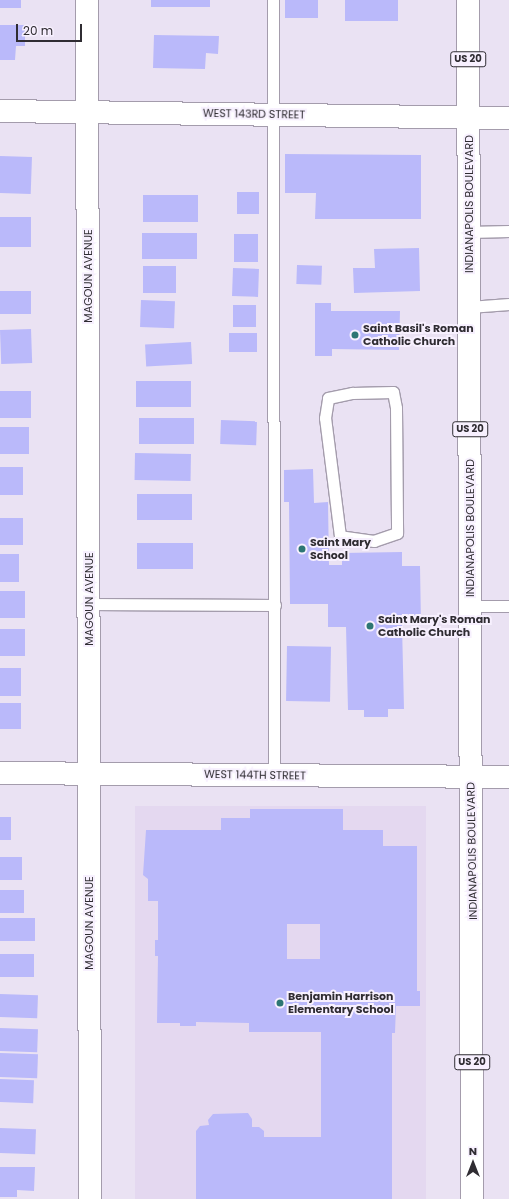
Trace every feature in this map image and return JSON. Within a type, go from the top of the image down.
[{"type":"street","name":"MAGOUN AVENUE","points":[[87,0],[90,1199]]},
{"type":"street","name":"INDIANAPOLIS BOULEVARD","points":[[468,0],[472,1199]]},
{"type":"street","name":"WEST 143RD STREET","points":[[0,111],[509,118]]},
{"type":"street","name":"WEST 144TH STREET","points":[[0,773],[509,778]]},
{"type":"lane","points":[[273,0],[275,605],[274,775]]},
{"type":"lane","points":[[469,232],[509,231]]},
{"type":"lane","points":[[469,307],[509,304]]},
{"type":"lane","points":[[393,392],[396,408],[397,533],[374,541],[340,536],[325,418],[328,398],[352,393],[393,392]]},
{"type":"lane","points":[[88,604],[275,605]]},
{"type":"lane","points":[[470,606],[509,606]]},
{"type":"shaded area","name":"Benjamin Harrison Elementary School","points":[[135,806],[426,806],[426,1199],[135,1199]]},
{"type":"building","points":[[0,0],[21,0],[21,8],[0,8]]},
{"type":"building","points":[[151,0],[210,0],[210,7],[151,7]]},
{"type":"building","points":[[285,0],[318,0],[318,18],[285,18]]},
{"type":"building","points":[[345,0],[398,0],[398,21],[345,21]]},
{"type":"building","points":[[0,25],[25,25],[25,46],[16,46],[15,60],[0,60]]},
{"type":"building","points":[[154,35],[219,36],[218,54],[206,53],[205,69],[153,68]]},
{"type":"building","points":[[285,154],[421,155],[421,219],[315,219],[316,193],[285,193]]},
{"type":"building","points":[[0,156],[32,157],[31,194],[0,193]]},
{"type":"building","points":[[237,192],[259,192],[259,214],[237,214]]},
{"type":"building","points":[[143,195],[198,195],[198,222],[143,222]]},
{"type":"building","points":[[0,217],[31,217],[31,247],[0,247]]},
{"type":"building","points":[[142,233],[197,233],[197,259],[142,259]]},
{"type":"building","points":[[234,234],[258,234],[258,262],[234,262]]},
{"type":"building","points":[[419,248],[420,291],[354,293],[353,268],[375,268],[374,249]]},
{"type":"building","points":[[297,265],[322,266],[321,285],[296,284]]},
{"type":"building","points":[[143,266],[176,266],[176,293],[143,293]]},
{"type":"building","points":[[233,268],[259,269],[258,297],[232,296]]},
{"type":"building","points":[[0,291],[31,291],[31,314],[0,314]]},
{"type":"building","points":[[141,300],[175,301],[174,328],[140,327]]},
{"type":"building","points":[[315,303],[331,303],[331,311],[400,311],[399,350],[332,349],[332,356],[315,356]]},
{"type":"building","points":[[233,305],[256,305],[256,327],[233,327]]},
{"type":"building","points":[[31,329],[32,363],[1,364],[0,330]]},
{"type":"building","points":[[229,333],[257,333],[257,352],[229,352]]},
{"type":"building","points":[[191,342],[192,364],[146,366],[145,344]]},
{"type":"building","points":[[136,381],[191,381],[191,407],[136,407]]},
{"type":"building","points":[[0,391],[31,391],[31,418],[0,418]]},
{"type":"building","points":[[139,418],[194,418],[194,444],[139,444]]},
{"type":"building","points":[[221,420],[257,421],[256,445],[220,444]]},
{"type":"building","points":[[0,427],[29,427],[29,454],[0,454]]},
{"type":"building","points":[[135,453],[191,454],[191,481],[135,480]]},
{"type":"building","points":[[0,467],[23,467],[23,495],[0,495]]},
{"type":"building","points":[[313,469],[314,503],[328,502],[329,565],[342,565],[342,553],[402,552],[402,566],[420,566],[421,625],[402,625],[404,709],[388,709],[388,717],[364,717],[364,710],[348,710],[346,627],[328,627],[328,604],[290,604],[289,502],[284,502],[284,470]]},
{"type":"building","points":[[137,494],[192,494],[192,520],[137,520]]},
{"type":"building","points":[[0,518],[23,518],[23,545],[0,545]]},
{"type":"building","points":[[137,543],[193,543],[193,569],[137,569]]},
{"type":"building","points":[[0,554],[19,554],[19,582],[0,582]]},
{"type":"building","points":[[0,591],[25,591],[25,618],[0,618]]},
{"type":"building","points":[[0,629],[25,629],[25,656],[0,656]]},
{"type":"building","points":[[287,646],[331,647],[330,702],[286,701]]},
{"type":"building","points":[[0,668],[21,668],[21,696],[0,696]]},
{"type":"building","points":[[0,703],[21,703],[21,729],[0,729]]},
{"type":"building","name":"Benjamin Harrison Elementary School","points":[[250,809],[343,809],[343,830],[383,830],[383,846],[417,846],[417,991],[420,991],[420,1006],[396,1006],[395,1033],[392,1033],[392,1199],[196,1199],[196,1131],[200,1126],[209,1125],[208,1120],[213,1114],[248,1113],[252,1119],[252,1127],[259,1127],[264,1131],[264,1137],[321,1137],[321,1032],[249,1032],[249,1023],[196,1022],[196,1026],[180,1026],[180,1023],[157,1023],[158,956],[155,956],[155,940],[158,940],[158,901],[148,901],[148,879],[143,875],[146,830],[221,830],[221,818],[250,818]],"holes":[[[287,924],[320,924],[320,959],[287,959]]]},
{"type":"building","points":[[0,817],[11,817],[11,840],[0,840]]},
{"type":"building","points":[[0,857],[22,857],[22,880],[0,880]]},
{"type":"building","points":[[0,890],[24,890],[24,913],[0,913]]},
{"type":"building","points":[[0,918],[35,918],[35,941],[0,941]]},
{"type":"building","points":[[0,954],[34,954],[34,977],[0,977]]},
{"type":"building","points":[[0,994],[38,995],[37,1018],[0,1017]]},
{"type":"building","points":[[0,1028],[38,1029],[37,1052],[0,1051]]},
{"type":"building","points":[[0,1053],[38,1054],[37,1078],[0,1077]]},
{"type":"building","points":[[0,1079],[34,1080],[33,1103],[0,1102]]},
{"type":"building","points":[[0,1128],[36,1129],[35,1154],[0,1153]]},
{"type":"building","points":[[0,1167],[35,1167],[34,1191],[17,1190],[17,1197],[0,1197]]},
{"type":"place","name":"Saint Basil's Roman Catholic Church","points":[[355,335]]},
{"type":"place","name":"Saint Mary School","points":[[302,549]]},
{"type":"place","name":"Saint Mary's Roman Catholic Church","points":[[370,626]]},
{"type":"place","name":"Benjamin Harrison Elementary School","points":[[280,1003]]}]
